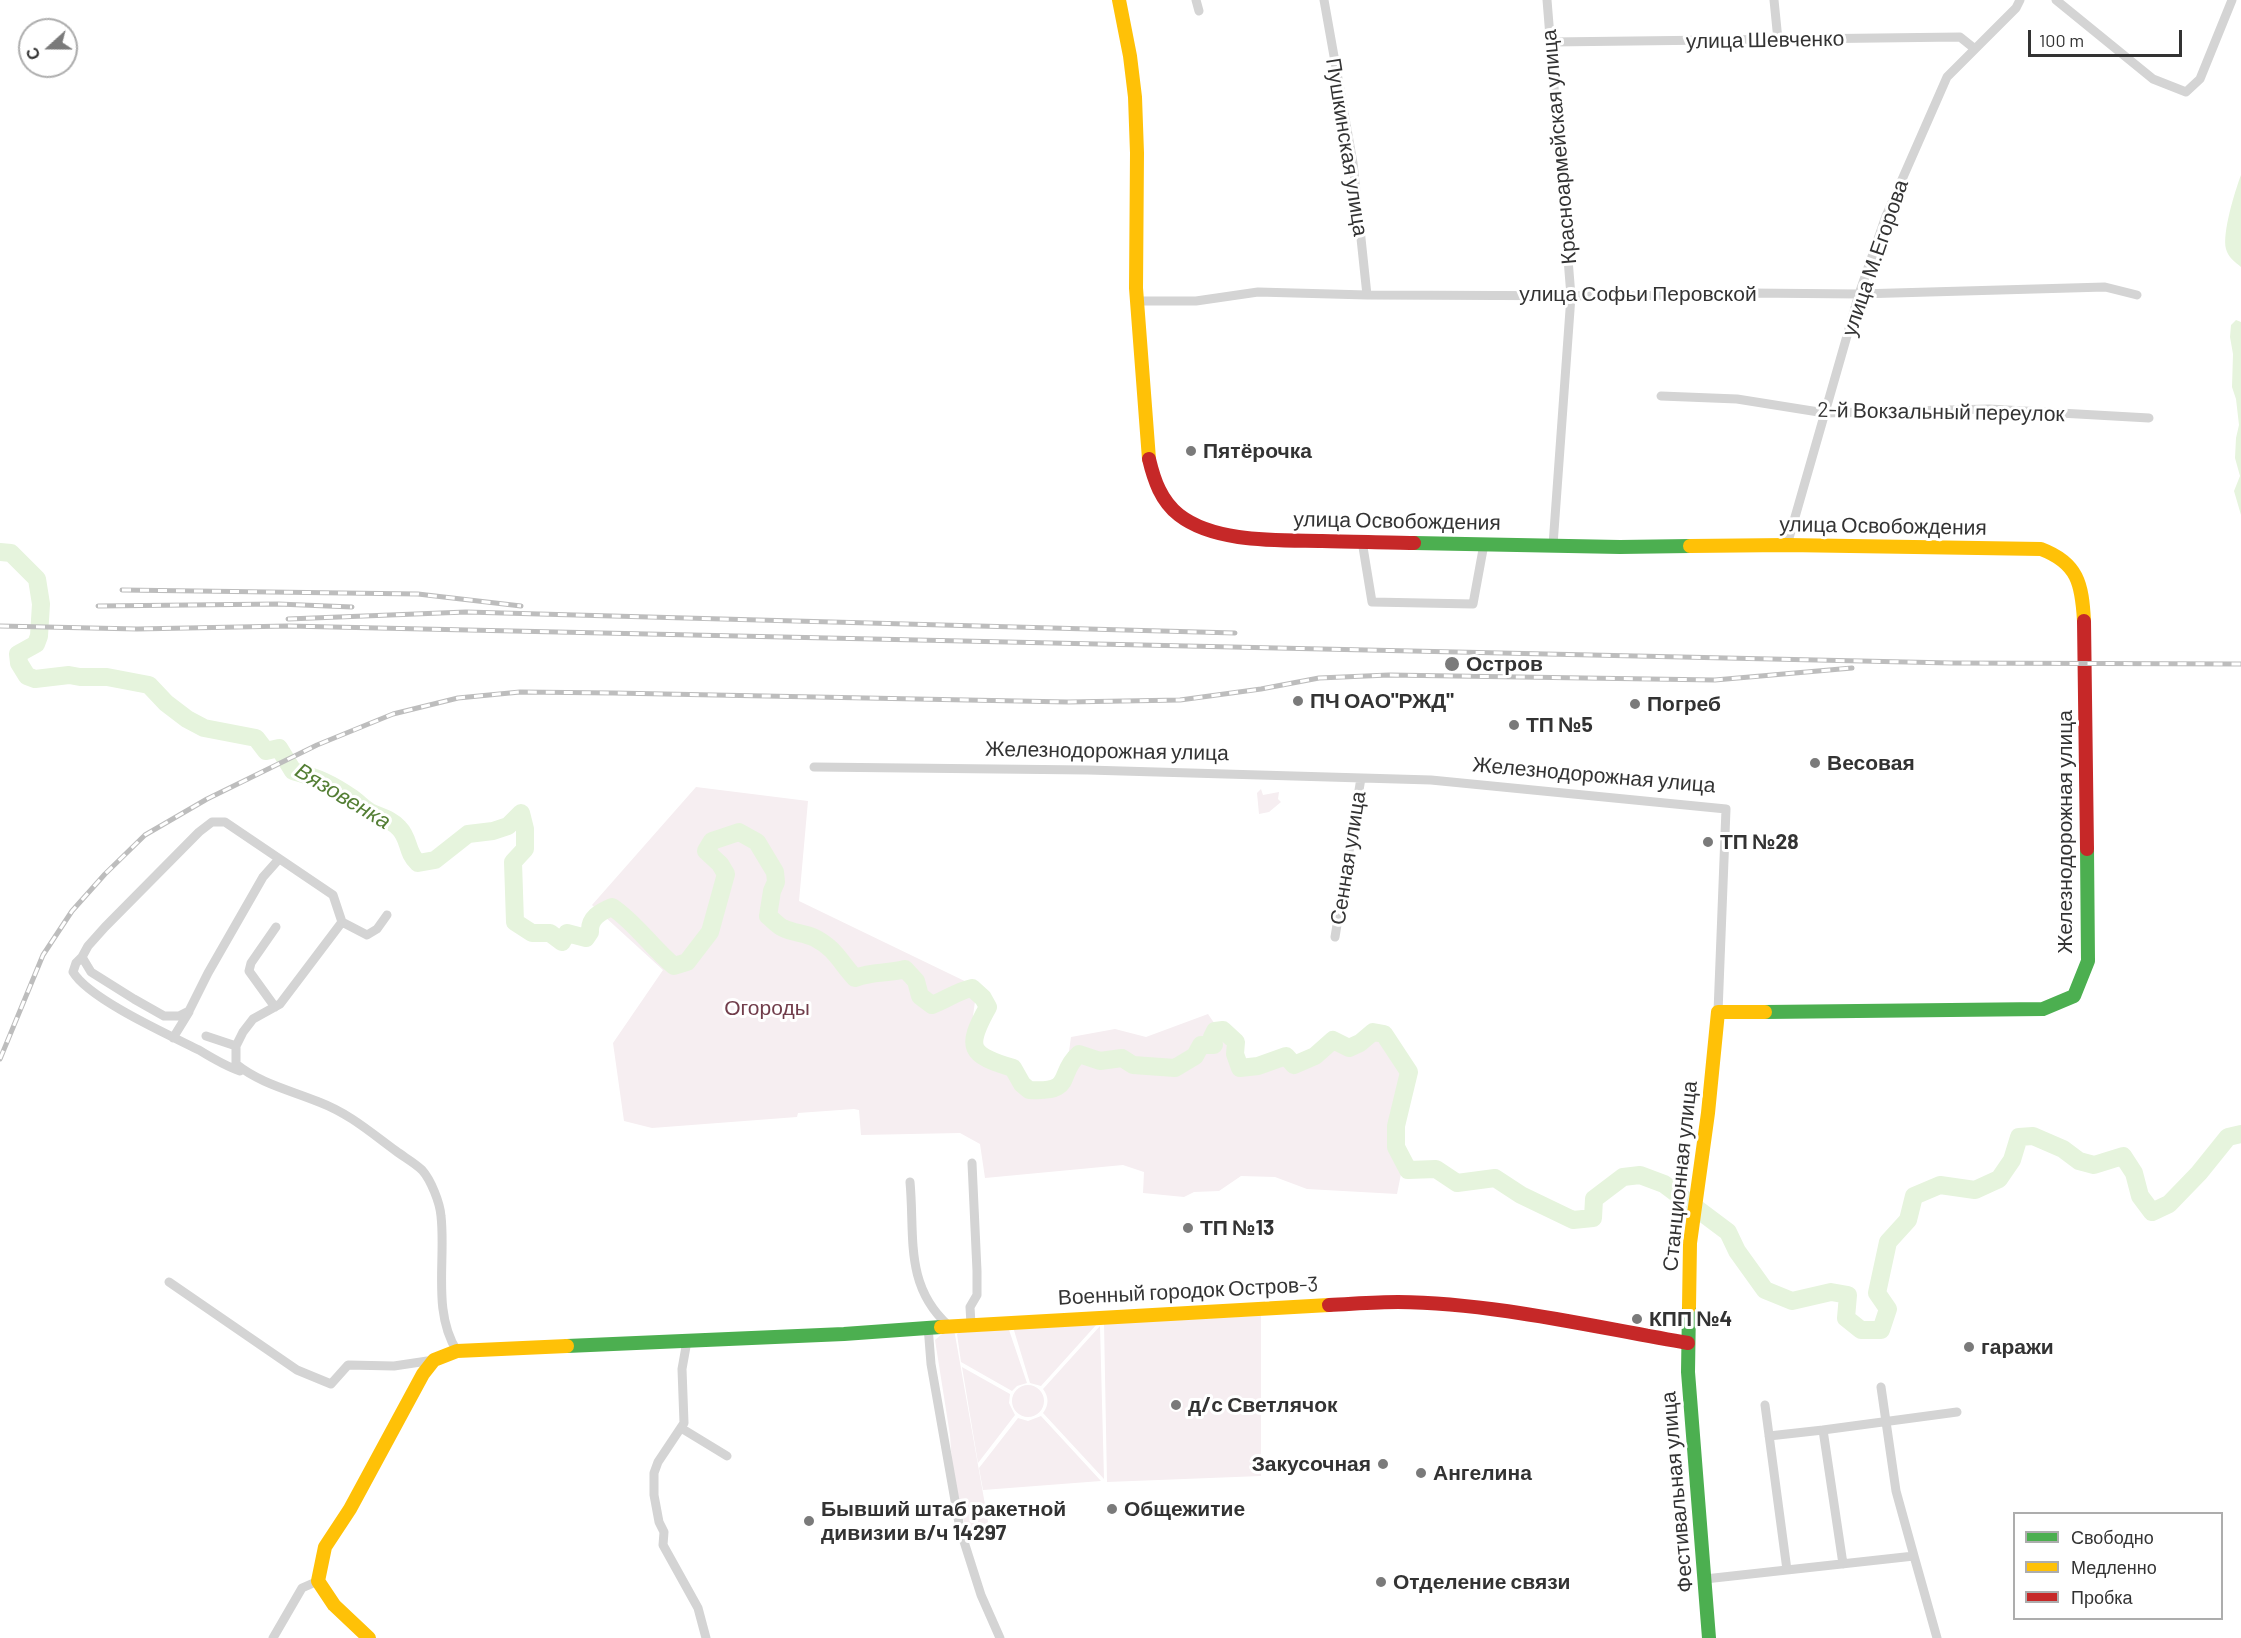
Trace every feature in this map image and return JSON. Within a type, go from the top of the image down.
[{"type":"main road","name":"улица Освобождения","points":[[1119,0],[1131,50],[1136,114],[1138,238],[1136,277],[1151,468],[1156,484],[1168,504],[1177,513],[1198,526],[1220,534],[1276,540],[2041,549],[2055,553],[2066,561],[2077,574],[2083,592],[2085,666]]},
{"type":"main road","name":"Железнодорожная улица","points":[[1718,1012],[2043,1009],[2074,996],[2088,960],[2085,666]]},
{"type":"main road","name":"Станционная улица","points":[[1688,1343],[1690,1243],[1708,1113],[1718,1012]]},
{"type":"main road","name":"Военный городок Остров-3","points":[[434,1360],[457,1351],[844,1334],[928,1326],[1397,1302],[1443,1304],[1569,1322],[1688,1343]]},
{"type":"main road","name":"Фестивальная улица","points":[[1688,1343],[1688,1372],[1708,1638]]},
{"type":"main road","points":[[369,1638],[333,1605],[318,1581],[325,1547],[350,1509],[423,1374],[434,1360]]},
{"type":"street","points":[[1196,0],[1199,11]]},
{"type":"street","name":"Пушкинская улица","points":[[1324,0],[1353,164],[1367,295]]},
{"type":"street","name":"Красноармейская улица","points":[[1547,0],[1571,296],[1553,545]]},
{"type":"street","points":[[1774,0],[1778,40]]},
{"type":"street","name":"улица М.Егорова","points":[[1787,545],[1859,294],[1886,216],[1947,77],[2016,8],[2020,0]]},
{"type":"street","points":[[2056,0],[2067,3],[2152,79],[2186,92],[2200,78],[2232,0]]},
{"type":"street","name":"улица Шевченко","points":[[1551,42],[1960,37],[1975,49]]},
{"type":"street","name":"улица Софьи Перовской","points":[[1138,301],[1196,301],[1258,292],[1571,296],[1859,294],[2105,287],[2137,296]]},
{"type":"street","name":"2-й Вокзальный переулок","points":[[1661,396],[1737,399],[1825,413],[1989,409],[2149,418]]},
{"type":"street","points":[[1362,541],[1371,602],[1473,604],[1484,544]]},
{"type":"street","name":"Железнодорожная улица","points":[[814,767],[1088,770],[1431,780],[1726,809],[1718,1012]]},
{"type":"street","name":"Сенная улица","points":[[1335,937],[1361,778]]},
{"type":"street","points":[[387,915],[377,928],[367,935],[342,922],[333,896],[225,822],[212,822],[199,832],[105,927],[88,946],[76,963],[73,972],[78,980],[95,994],[173,1038],[267,1084],[321,1102],[354,1118],[422,1171],[440,1204],[443,1235],[441,1272],[443,1302],[449,1340],[457,1351]]},
{"type":"street","points":[[173,1038],[259,884],[279,859]]},
{"type":"street","points":[[248,1074],[236,1064],[236,1046],[243,1032],[253,1019],[280,1004],[342,922]]},
{"type":"street","points":[[275,1007],[249,971],[251,963],[276,927]]},
{"type":"street","points":[[82,957],[90,972],[164,1016],[179,1016],[189,1011]]},
{"type":"street","points":[[206,1036],[236,1046]]},
{"type":"street","points":[[971,1324],[970,1307],[977,1295],[978,1271],[972,1162]]},
{"type":"street","points":[[910,1182],[916,1275],[934,1312],[948,1325]]},
{"type":"street","points":[[170,1282],[297,1370],[331,1384],[348,1365],[394,1366],[434,1360]]},
{"type":"street","points":[[928,1326],[933,1374],[960,1529],[981,1595],[1000,1638]]},
{"type":"street","points":[[687,1341],[682,1369],[684,1423],[658,1462],[654,1473],[654,1495],[659,1522],[664,1532],[663,1545],[698,1608],[705,1638]]},
{"type":"street","points":[[1881,1387],[1896,1491],[1937,1638]]},
{"type":"street","points":[[1765,1405],[1786,1570]]},
{"type":"street","points":[[1769,1436],[1957,1412]]},
{"type":"street","points":[[681,1428],[727,1456]]},
{"type":"street","points":[[1823,1430],[1843,1564]]},
{"type":"street","points":[[1705,1579],[1914,1556]]},
{"type":"street","points":[[273,1638],[302,1588],[318,1581]]},
{"type":"green space","name":"Огороды","points":[[696,787],[808,801],[799,901],[977,987],[969,1045],[978,1061],[1008,1072],[1020,1089],[1030,1097],[1054,1095],[1064,1087],[1071,1037],[1115,1029],[1146,1037],[1208,1014],[1225,1039],[1231,1060],[1239,1076],[1283,1065],[1297,1072],[1318,1060],[1335,1046],[1347,1052],[1376,1038],[1383,1038],[1401,1064],[1403,1077],[1395,1105],[1391,1134],[1402,1169],[1397,1194],[1307,1189],[1275,1177],[1241,1176],[1219,1191],[1194,1192],[1184,1197],[1143,1193],[1144,1172],[1123,1165],[985,1178],[980,1144],[960,1133],[861,1135],[859,1110],[854,1109],[798,1113],[797,1117],[652,1128],[624,1121],[613,1043],[663,970],[592,905]]},
{"type":"green space","points":[[1261,789],[1263,795],[1279,792],[1278,799],[1281,802],[1269,812],[1259,814],[1257,793]]},
{"type":"green space","points":[[1261,1316],[1261,1476],[1107,1482],[1104,1323]]},
{"type":"green space","points":[[1097,1324],[1041,1386],[1030,1383],[1013,1327]]},
{"type":"green space","points":[[1100,1326],[1104,1479],[1043,1413],[1048,1401],[1043,1389]]},
{"type":"green space","points":[[1008,1327],[1027,1383],[1017,1386],[1012,1391],[961,1362],[957,1334],[961,1331]]},
{"type":"green space","points":[[954,1329],[990,1533],[969,1535],[954,1495],[950,1435],[935,1340],[943,1333]]},
{"type":"green space","points":[[962,1367],[1010,1394],[1009,1403],[1015,1415],[978,1463]]},
{"type":"green space","points":[[1028,1385],[1040,1389],[1044,1401],[1040,1413],[1028,1417],[1016,1413],[1012,1401],[1016,1389]]},
{"type":"green space","points":[[1041,1416],[1101,1481],[983,1490],[979,1468],[1018,1418],[1028,1421]]},
{"type":"shaded area","points":[[2241,175],[2241,267],[2228,254],[2225,242],[2230,212]]},
{"type":"shaded area","points":[[2236,320],[2241,322],[2241,515],[2234,491],[2240,476],[2235,458],[2239,425],[2232,387],[2233,354],[2230,337],[2231,325]]},
{"type":"waterway","name":"Вязовенка","points":[[0,552],[11,553],[37,579],[41,604],[39,636],[36,644],[18,654],[19,663],[27,676],[35,679],[69,675],[107,677],[149,685],[166,703],[187,719],[204,728],[256,738],[266,751],[279,748],[293,771],[330,785],[370,812],[392,822],[402,832],[418,863],[435,860],[468,834],[493,831],[508,826],[521,813],[525,829],[525,849],[513,862],[515,922],[532,933],[550,933],[562,942],[567,933],[586,938],[593,919],[612,907],[629,920],[674,966],[687,962],[710,932],[726,874],[720,864],[706,851],[712,841],[739,832],[757,842],[775,872],[776,882],[772,891],[768,916],[787,930],[811,936],[822,942],[833,951],[855,978],[905,969],[916,981],[920,996],[932,1005],[972,988],[983,998],[988,1007],[976,1032],[975,1048],[987,1059],[1013,1068],[1022,1084],[1029,1090],[1044,1090],[1059,1085],[1072,1061],[1079,1054],[1100,1061],[1122,1058],[1133,1065],[1175,1068],[1195,1056],[1201,1045],[1214,1045],[1212,1037],[1215,1031],[1223,1030],[1236,1042],[1235,1054],[1240,1068],[1258,1066],[1286,1056],[1294,1065],[1315,1056],[1333,1040],[1349,1048],[1360,1043],[1373,1032],[1384,1034],[1409,1072],[1396,1126],[1396,1147],[1408,1170],[1436,1169],[1457,1183],[1495,1178],[1521,1195],[1573,1220],[1593,1218],[1594,1199],[1623,1177],[1640,1175],[1664,1184],[1728,1232],[1737,1251],[1765,1290],[1792,1301],[1831,1292],[1848,1295],[1846,1318],[1861,1330],[1881,1330],[1888,1309],[1877,1293],[1888,1242],[1908,1220],[1914,1196],[1940,1185],[1975,1190],[1999,1179],[2012,1160],[2019,1137],[2033,1136],[2063,1149],[2079,1161],[2094,1165],[2123,1156],[2134,1173],[2140,1196],[2152,1212],[2169,1204],[2199,1173],[2228,1137],[2241,1134]]},
{"type":"railway","points":[[122,590],[418,594],[521,606]]},
{"type":"railway","points":[[98,606],[278,604],[352,607]]},
{"type":"railway","points":[[288,619],[466,612],[1235,633]]},
{"type":"railway","points":[[0,626],[137,629],[288,626],[1951,663],[2241,664]]},
{"type":"railway","points":[[0,1059],[43,955],[72,911],[105,874],[145,835],[207,799],[317,745],[393,714],[458,698],[520,692],[1068,702],[1180,700],[1319,678],[1389,675],[1715,680],[1852,668]]},
{"type":"traffic: fast","points":[[1414,543],[1690,546]]},
{"type":"traffic: fast","points":[[1765,1012],[2043,1009],[2074,996],[2088,961],[2087,849]]},
{"type":"traffic: fast","points":[[1689,1307],[1688,1372],[1709,1638]]},
{"type":"traffic: fast","points":[[567,1346],[844,1334],[941,1327]]},
{"type":"traffic: slow","points":[[1119,0],[1135,97],[1136,288],[1149,459]]},
{"type":"traffic: slow","points":[[1690,546],[1787,545],[2041,549],[2063,561],[2076,576],[2082,596],[2084,621]]},
{"type":"traffic: slow","points":[[1689,1307],[1690,1243],[1708,1113],[1718,1012],[1765,1012]]},
{"type":"traffic: slow","points":[[941,1327],[1329,1305]]},
{"type":"traffic: slow","points":[[369,1638],[334,1605],[318,1581],[325,1547],[350,1509],[423,1374],[434,1360],[457,1351],[567,1346]]},
{"type":"traffic: jam","points":[[1149,459],[1156,482],[1167,503],[1179,515],[1210,531],[1267,540],[1414,543]]},
{"type":"traffic: jam","points":[[2084,621],[2087,849]]},
{"type":"traffic: jam","points":[[1329,1305],[1434,1303],[1507,1311],[1688,1343]]},
{"type":"place","name":"Пятёрочка","points":[[1191,451]]},
{"type":"place","name":"Остров","points":[[1452,664]]},
{"type":"place","name":"ПЧ ОАО\"РЖД\"","points":[[1298,701]]},
{"type":"place","name":"Погреб","points":[[1635,704]]},
{"type":"place","name":"ТП №5","points":[[1514,725]]},
{"type":"place","name":"Весовая","points":[[1815,763]]},
{"type":"place","name":"ТП №28","points":[[1708,842]]},
{"type":"place","name":"ТП №13","points":[[1188,1228]]},
{"type":"place","name":"КПП №4","points":[[1637,1319]]},
{"type":"place","name":"гаражи","points":[[1969,1347]]},
{"type":"place","name":"д/с Светлячок","points":[[1176,1405]]},
{"type":"place","name":"Закусочная","points":[[1383,1464]]},
{"type":"place","name":"Ангелина","points":[[1421,1473]]},
{"type":"place","name":"Общежитие","points":[[1112,1509]]},
{"type":"place","name":"Бывший штаб ракетной дивизии в/ч 14297","points":[[809,1521]]},
{"type":"place","name":"Отделение связи","points":[[1381,1582]]}]
